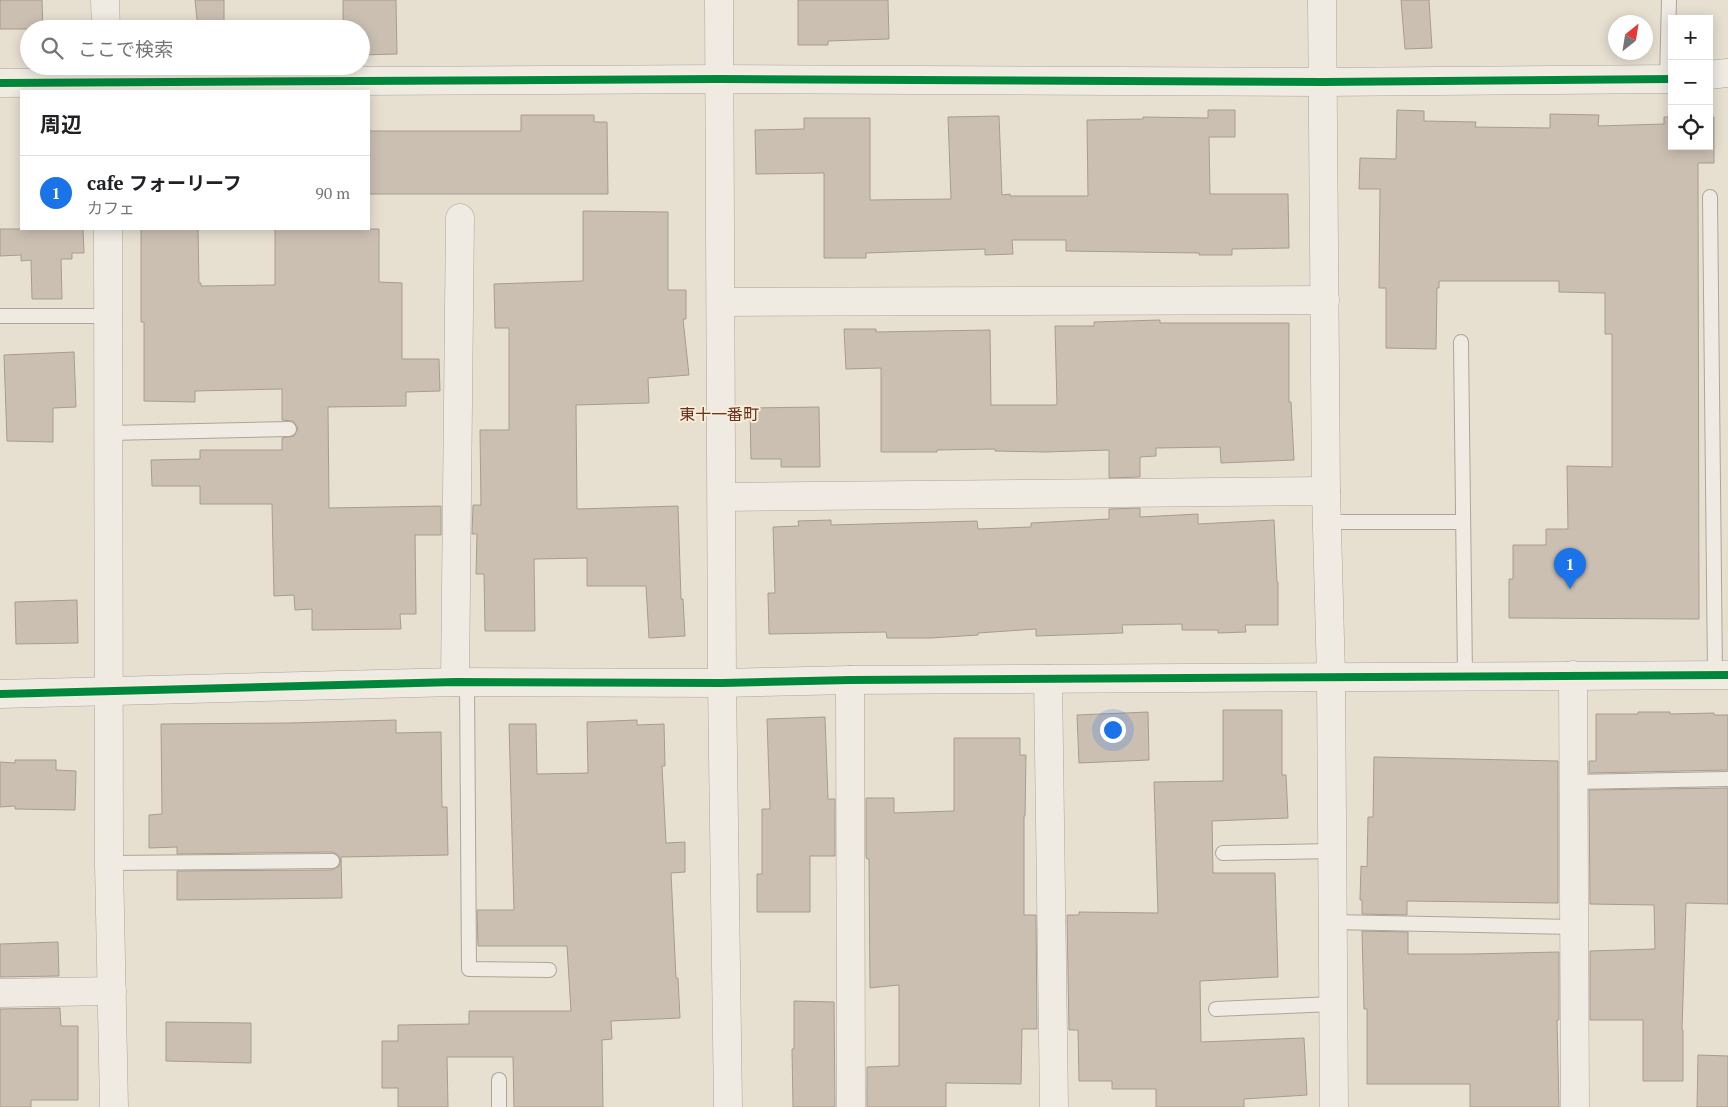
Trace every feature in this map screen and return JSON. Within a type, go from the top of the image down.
[{"type":"street","points":[[105,0],[106,20]]},
{"type":"street","points":[[719,0],[722,302],[722,683],[728,1107]]},
{"type":"street","points":[[1322,0],[1326,491],[1331,676],[1334,1107]]},
{"type":"street","points":[[1713,75],[1728,73]]},
{"type":"street","points":[[0,83],[106,80],[719,79],[1323,82],[1668,79]]},
{"type":"street","points":[[460,218],[461,682]]},
{"type":"street","points":[[108,230],[109,863],[114,1107]]},
{"type":"street","points":[[722,302],[1324,300]]},
{"type":"street","points":[[722,497],[1326,491]]},
{"type":"street","points":[[1573,675],[1575,1107]]},
{"type":"street","points":[[0,694],[461,682],[722,683],[850,680],[1331,676],[1722,675]]},
{"type":"street","points":[[1048,679],[1054,1107]]},
{"type":"street","points":[[850,680],[851,1107]]},
{"type":"street","points":[[0,993],[112,991]]},
{"type":"lane","points":[[1669,0],[1670,60]]},
{"type":"lane","points":[[1710,197],[1722,675]]},
{"type":"lane","points":[[0,316],[109,316]]},
{"type":"lane","points":[[1461,342],[1465,676]]},
{"type":"lane","points":[[109,433],[289,430]]},
{"type":"lane","points":[[1327,522],[1463,522]]},
{"type":"lane","points":[[461,682],[469,969],[550,970]]},
{"type":"lane","points":[[1574,782],[1728,779]]},
{"type":"lane","points":[[1222,853],[1332,851]]},
{"type":"lane","points":[[109,863],[332,861]]},
{"type":"lane","points":[[1332,922],[1574,927]]},
{"type":"lane","points":[[1216,1009],[1333,1004]]},
{"type":"lane","points":[[499,1080],[499,1107]]},
{"type":"shaded area","points":[[1728,485],[1728,630],[1725,630]]},
{"type":"building","points":[[0,0],[42,0],[43,20],[20,20],[20,29],[0,29]]},
{"type":"building","points":[[195,0],[224,0],[224,20],[197,20]]},
{"type":"building","points":[[343,0],[396,0],[397,54],[370,55],[370,20],[343,20]]},
{"type":"building","points":[[798,0],[888,0],[889,39],[828,41],[828,45],[798,45]]},
{"type":"building","points":[[1401,0],[1429,0],[1432,48],[1405,49]]},
{"type":"building","points":[[1208,110],[1235,110],[1235,137],[1209,137],[1210,194],[1288,194],[1289,248],[1232,249],[1232,255],[1199,255],[1199,253],[1066,251],[1066,240],[1012,240],[1013,254],[985,255],[985,249],[866,253],[866,258],[824,258],[824,173],[756,174],[755,130],[804,129],[804,118],[870,118],[870,200],[951,199],[948,117],[999,116],[1002,195],[1088,196],[1087,120],[1143,119],[1143,117],[1208,118]]},
{"type":"building","points":[[1397,110],[1424,111],[1424,121],[1476,122],[1475,127],[1550,128],[1550,114],[1599,115],[1598,126],[1664,124],[1664,117],[1668,117],[1668,150],[1713,150],[1714,117],[1714,163],[1698,163],[1699,619],[1509,618],[1509,579],[1513,579],[1513,545],[1546,545],[1546,529],[1568,529],[1567,466],[1612,467],[1612,334],[1605,334],[1605,293],[1559,292],[1559,281],[1439,281],[1439,288],[1437,288],[1436,349],[1386,348],[1386,288],[1379,288],[1380,189],[1359,189],[1360,158],[1396,159]]},
{"type":"building","points":[[521,115],[594,115],[594,122],[607,122],[608,194],[370,194],[370,131],[521,131]]},
{"type":"building","points":[[583,211],[668,212],[668,290],[686,290],[686,319],[683,319],[689,375],[648,378],[649,403],[576,405],[577,509],[678,506],[681,599],[683,599],[685,636],[649,638],[646,586],[587,586],[587,558],[534,559],[535,631],[485,631],[484,574],[476,574],[477,534],[472,534],[473,505],[481,505],[480,430],[509,430],[509,328],[495,328],[494,284],[583,281]]},
{"type":"building","points":[[0,229],[83,230],[84,253],[72,253],[72,259],[61,259],[62,299],[32,299],[31,260],[21,261],[21,255],[0,256]]},
{"type":"building","points":[[379,229],[379,282],[402,283],[402,359],[439,359],[440,391],[406,392],[406,406],[328,407],[329,508],[441,506],[441,535],[415,535],[416,614],[400,614],[401,629],[312,630],[312,609],[295,610],[294,595],[274,596],[272,504],[200,504],[200,486],[152,486],[151,460],[200,459],[200,450],[282,450],[282,438],[294,436],[298,428],[293,421],[282,420],[282,389],[195,391],[195,402],[144,401],[144,322],[141,322],[141,230],[198,230],[199,283],[201,283],[201,286],[275,285],[275,230]]},
{"type":"building","points":[[1160,320],[1160,323],[1289,323],[1289,402],[1291,402],[1294,460],[1221,463],[1220,447],[1156,448],[1156,456],[1140,457],[1140,477],[1109,478],[1109,450],[1045,452],[995,451],[995,449],[881,452],[881,368],[846,369],[844,329],[876,329],[876,332],[990,330],[991,405],[1055,405],[1057,404],[1055,326],[1094,326],[1094,322]]},
{"type":"building","points":[[74,352],[76,407],[53,408],[53,442],[7,441],[4,355]]},
{"type":"building","points":[[819,407],[820,467],[781,467],[781,459],[751,459],[750,408]]},
{"type":"building","points":[[1140,508],[1140,517],[1198,514],[1198,524],[1274,520],[1278,582],[1278,625],[1245,625],[1246,632],[1218,633],[1218,630],[1182,630],[1182,624],[1122,625],[1123,633],[1036,636],[1036,629],[931,638],[887,638],[886,632],[769,634],[768,593],[775,593],[773,527],[799,526],[798,521],[831,520],[831,525],[977,521],[978,529],[1031,527],[1031,523],[1109,519],[1109,509]]},
{"type":"building","points":[[77,600],[78,643],[16,644],[15,602]]},
{"type":"building","points":[[1223,710],[1282,710],[1282,775],[1286,775],[1288,818],[1212,821],[1213,873],[1275,873],[1278,977],[1200,981],[1201,1042],[1304,1038],[1307,1095],[1244,1099],[1244,1107],[1156,1107],[1156,1089],[1112,1089],[1112,1081],[1079,1081],[1078,1030],[1069,1030],[1067,915],[1079,915],[1079,912],[1158,913],[1154,782],[1223,781]]},
{"type":"building","points":[[1148,712],[1149,760],[1079,763],[1077,715]]},
{"type":"building","points":[[1638,712],[1670,712],[1670,714],[1714,713],[1714,715],[1728,715],[1728,770],[1589,773],[1589,761],[1596,761],[1596,714],[1638,714]]},
{"type":"building","points":[[825,717],[828,799],[835,799],[835,856],[810,856],[810,912],[757,912],[757,874],[762,874],[762,809],[770,809],[767,719]]},
{"type":"building","points":[[396,720],[396,733],[441,732],[442,807],[447,807],[448,855],[341,857],[342,898],[177,900],[177,871],[332,870],[339,866],[341,860],[337,854],[332,852],[177,854],[177,847],[149,848],[149,815],[162,814],[161,724]]},
{"type":"building","points":[[637,720],[637,725],[664,724],[665,766],[662,766],[666,843],[685,842],[685,872],[671,873],[676,978],[678,978],[680,1018],[611,1021],[612,1039],[602,1040],[603,1107],[514,1107],[513,1057],[447,1057],[448,1107],[398,1107],[398,1088],[382,1088],[382,1041],[398,1041],[398,1025],[469,1024],[469,1011],[571,1011],[567,946],[478,946],[477,910],[514,910],[509,724],[536,724],[537,774],[588,773],[587,722]]},
{"type":"building","points":[[954,738],[1020,738],[1020,755],[1026,755],[1024,915],[1036,915],[1037,1029],[1022,1029],[1021,1084],[946,1083],[946,1107],[867,1107],[867,1067],[899,1066],[899,985],[870,988],[869,859],[866,857],[866,798],[894,798],[894,813],[954,811]]},
{"type":"building","points":[[1374,757],[1558,761],[1558,903],[1407,901],[1407,915],[1362,914],[1362,900],[1360,900],[1361,866],[1367,867],[1368,817],[1373,817]]},
{"type":"building","points":[[15,760],[56,760],[56,770],[76,771],[75,810],[15,809],[15,806],[0,807],[0,762],[15,763]]},
{"type":"building","points":[[1728,788],[1728,904],[1686,903],[1682,1030],[1683,1081],[1643,1081],[1643,1020],[1590,1020],[1590,951],[1655,949],[1654,905],[1590,904],[1589,790]]},
{"type":"building","points":[[1362,931],[1408,932],[1408,954],[1559,952],[1559,1020],[1557,1020],[1559,1107],[1470,1107],[1470,1084],[1367,1084],[1367,1009],[1364,1009]]},
{"type":"building","points":[[58,942],[59,976],[0,977],[0,944]]},
{"type":"building","points":[[794,1001],[834,1002],[835,1107],[793,1107],[792,1049],[794,1049]]},
{"type":"building","points":[[60,1008],[61,1026],[78,1026],[78,1100],[31,1100],[31,1107],[0,1107],[0,1009]]},
{"type":"building","points":[[166,1022],[251,1023],[251,1063],[166,1061]]},
{"type":"building","points":[[1698,1055],[1728,1056],[1728,1107],[1697,1107]]},
{"type":"cycle path","points":[[0,83],[719,79],[1323,82],[1668,79]]},
{"type":"cycle path","points":[[0,694],[455,682],[722,683],[850,680],[1728,675]]},
{"type":"place","name":"cafe フォーリーフ","points":[[1570,589]]},
{"type":"district","name":"東十一番町","points":[[719,414]]}]
